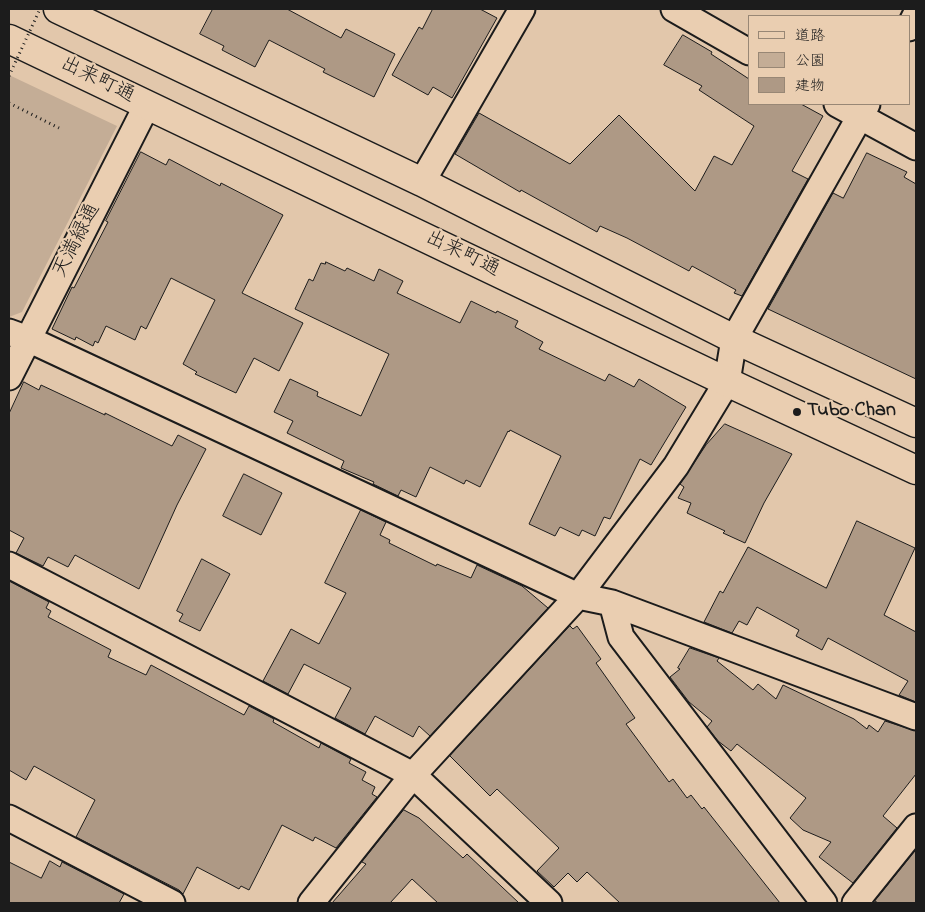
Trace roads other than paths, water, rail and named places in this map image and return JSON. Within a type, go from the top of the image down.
[{"type":"main road","points":[[58,9],[422,182],[734,339],[916,423]]},
{"type":"main road","name":"出来町通","points":[[9,39],[727,382],[916,470]]},
{"type":"street","points":[[422,182],[522,9]]},
{"type":"street","points":[[674,9],[748,51]]},
{"type":"street","points":[[910,26],[916,14]]},
{"type":"street","name":"天満緑通","points":[[9,377],[18,335],[147,104]]},
{"type":"street","points":[[842,105],[864,110],[916,146]]},
{"type":"street","points":[[311,903],[413,775],[578,596],[676,466],[727,382],[734,339],[864,110]]},
{"type":"street","points":[[18,335],[578,596],[612,603],[916,717]]},
{"type":"street","points":[[9,565],[413,775],[549,903]]},
{"type":"street","points":[[612,603],[621,637],[824,903]]},
{"type":"street","points":[[9,818],[172,903]]},
{"type":"street","points":[[855,903],[916,826]]},
{"type":"place","name":"Tubo Chan","points":[[797,412]]}]
